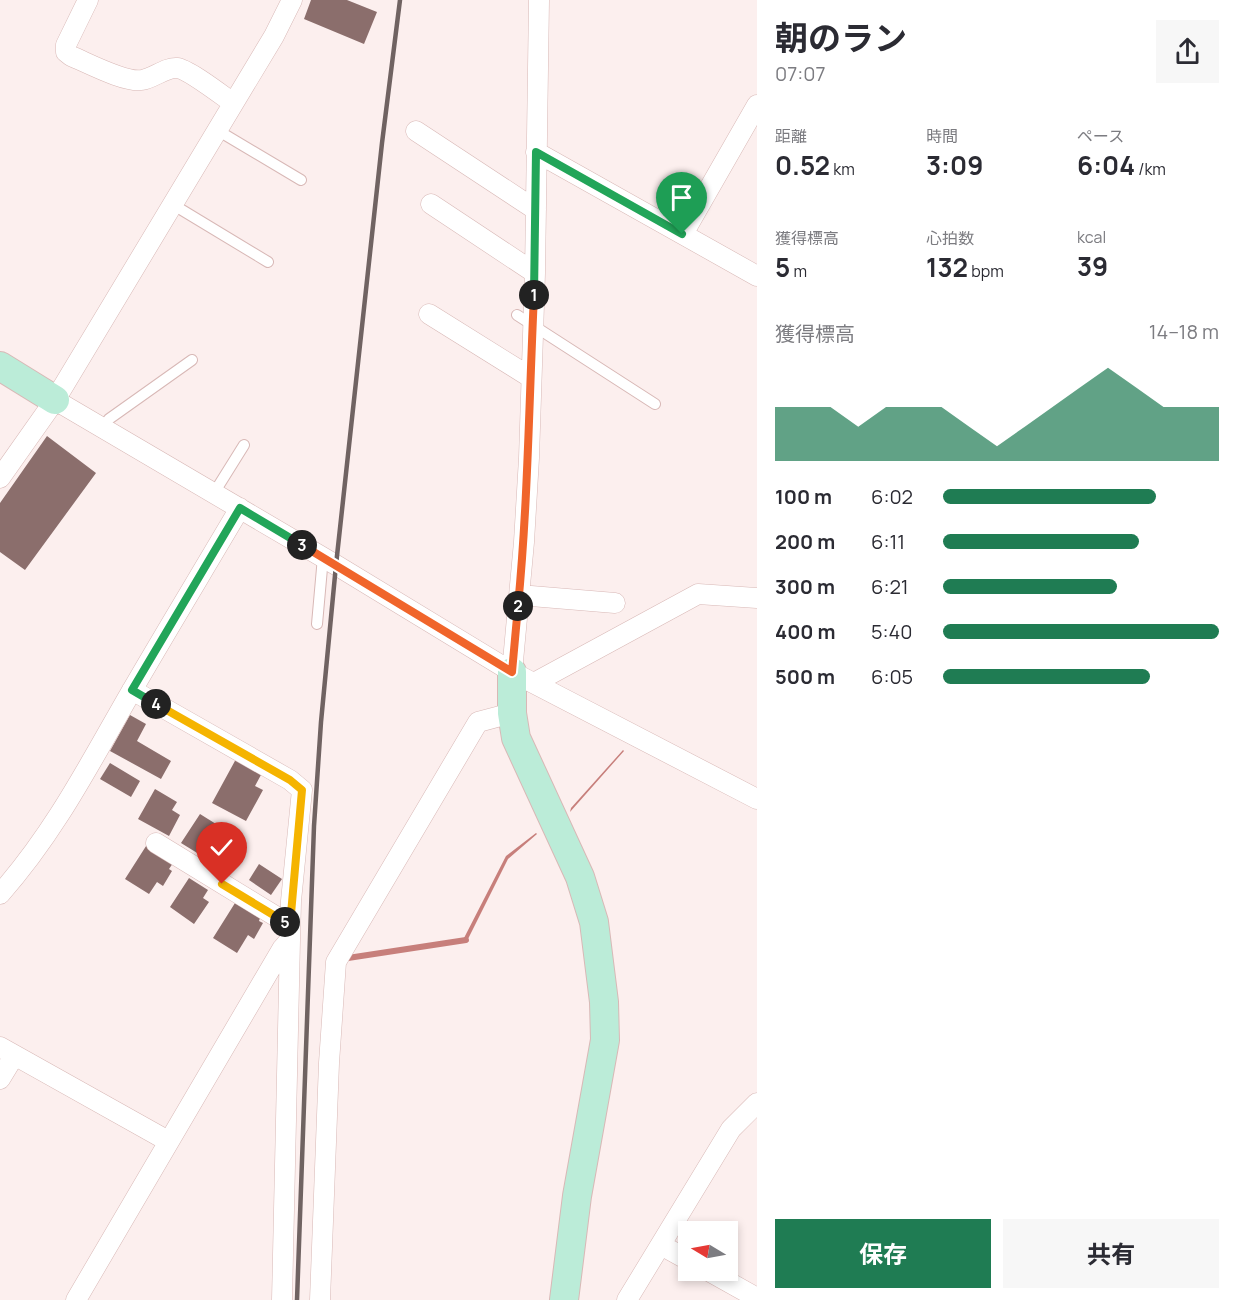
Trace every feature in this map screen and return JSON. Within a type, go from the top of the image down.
[{"type":"street","points":[[88,0],[66,45],[66,52],[71,56],[129,79],[140,81],[167,70],[180,68],[233,103]]},
{"type":"street","points":[[0,478],[55,400],[274,36],[292,0]]},
{"type":"street","points":[[538,0],[535,273],[525,320],[530,377],[528,469],[519,595],[523,677],[512,713],[516,738],[580,877],[594,922],[604,1002],[605,1040],[577,1196],[565,1300]]},
{"type":"street","points":[[682,234],[757,105]]},
{"type":"street","points":[[416,131],[536,210]]},
{"type":"street","points":[[536,152],[757,276]]},
{"type":"street","points":[[431,204],[535,273]]},
{"type":"street","points":[[429,314],[530,377]]},
{"type":"street","points":[[0,366],[523,677],[757,799]]},
{"type":"street","points":[[0,894],[25,867],[60,817],[240,508]]},
{"type":"street","points":[[523,677],[698,594],[757,598]]},
{"type":"street","points":[[519,595],[615,603]]},
{"type":"street","points":[[132,690],[290,780],[302,790],[290,932],[282,1300]]},
{"type":"street","points":[[320,1300],[329,1063],[336,962],[478,722],[512,713]]},
{"type":"street","points":[[156,843],[290,932]]},
{"type":"street","points":[[76,1300],[282,950],[290,932]]},
{"type":"street","points":[[0,1078],[7,1052],[168,1141]]},
{"type":"street","points":[[627,1300],[731,1129],[757,1103]]},
{"type":"street","points":[[662,1245],[678,1254]]},
{"type":"street","points":[[727,1281],[757,1298]]},
{"type":"lane","points":[[217,130],[301,180]]},
{"type":"lane","points":[[172,204],[268,262]]},
{"type":"lane","points":[[525,320],[655,404]]},
{"type":"lane","points":[[102,428],[109,419],[192,360]]},
{"type":"lane","points":[[214,493],[244,445]]},
{"type":"lane","points":[[317,624],[323,557]]},
{"type":"shaded area","points":[[624,751],[570,812],[571,808]]},
{"type":"shaded area","points":[[536,833],[508,859],[467,941],[464,938],[506,856]]},
{"type":"building","points":[[311,0],[347,0],[377,12],[364,44],[304,19]]},
{"type":"building","points":[[47,436],[96,473],[25,570],[0,552],[0,503]]},
{"type":"building","points":[[130,715],[146,724],[137,741],[171,761],[161,779],[110,751]]},
{"type":"building","points":[[236,759],[262,773],[255,786],[263,790],[246,821],[212,803]]},
{"type":"building","points":[[110,763],[140,781],[131,797],[100,779]]},
{"type":"building","points":[[155,789],[177,802],[172,810],[180,815],[169,836],[138,819]]},
{"type":"building","points":[[200,814],[216,824],[213,830],[221,836],[207,859],[181,843]]},
{"type":"building","points":[[148,843],[175,860],[169,869],[172,871],[163,886],[157,882],[149,894],[125,879]]},
{"type":"building","points":[[259,864],[282,879],[271,895],[249,880]]},
{"type":"building","points":[[189,878],[208,890],[203,898],[209,902],[194,924],[170,907]]},
{"type":"building","points":[[235,903],[260,918],[259,921],[263,923],[254,939],[248,935],[237,953],[213,938]]},
{"type":"waterway","points":[[348,958],[466,940]]},
{"type":"railway","points":[[297,1300],[314,826],[321,722],[382,143],[400,0]]},
{"type":"route","points":[[222,884],[290,925],[302,790],[290,780],[132,690],[240,508],[512,672],[529,458],[536,152],[682,234]]}]
